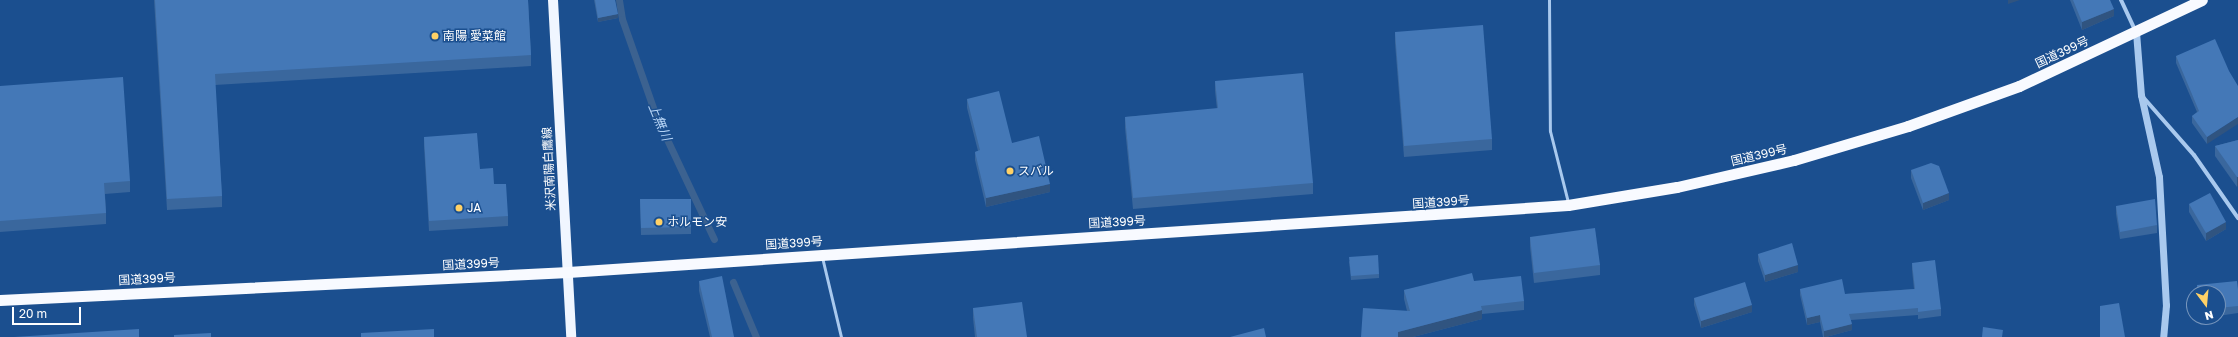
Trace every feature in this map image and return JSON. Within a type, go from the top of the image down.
[{"type":"highway","name":"国道399号","points":[[0,300],[568,272],[1568,205],[1677,187],[1787,162],[1908,126],[2019,86],[2202,0]]},
{"type":"main road","name":"米沢南陽白鷹線","points":[[553,0],[571,337]]},
{"type":"street","points":[[2120,0],[2136,32],[2142,95],[2159,177],[2166,305],[2163,337]]},
{"type":"street","points":[[2142,95],[2194,155],[2238,218]]},
{"type":"lane","points":[[1549,0],[1550,131],[1568,205]]},
{"type":"lane","points":[[821,254],[841,337]]},
{"type":"building","points":[[155,0],[528,0],[531,55],[215,74],[222,196],[167,199]]},
{"type":"building","points":[[595,0],[615,0],[618,14],[598,18]]},
{"type":"building","points":[[2073,0],[2110,0],[2114,9],[2082,22]]},
{"type":"building","points":[[1483,25],[1492,139],[1404,146],[1395,32]]},
{"type":"building","points":[[2215,39],[2229,71],[2238,86],[2238,117],[2207,137],[2192,116],[2199,111],[2176,56]]},
{"type":"building","points":[[1303,73],[1313,183],[1133,198],[1125,117],[1218,108],[1215,81]]},
{"type":"building","points":[[123,77],[130,181],[104,183],[106,213],[0,221],[0,86]]},
{"type":"building","points":[[999,91],[1012,143],[1039,136],[1050,184],[986,198],[975,152],[980,150],[967,99]]},
{"type":"building","points":[[477,133],[480,169],[493,168],[494,184],[506,184],[508,216],[429,221],[424,137]]},
{"type":"building","points":[[2238,140],[2238,177],[2237,177],[2215,146]]},
{"type":"building","points":[[1931,163],[1939,166],[1949,193],[1923,203],[1911,170]]},
{"type":"building","points":[[2210,193],[2226,222],[2206,233],[2189,204]]},
{"type":"building","points":[[640,199],[691,199],[691,227],[641,228]]},
{"type":"building","points":[[2155,199],[2157,225],[2120,232],[2116,206]]},
{"type":"building","points":[[1595,228],[1600,265],[1534,273],[1530,237]]},
{"type":"building","points":[[1792,243],[1798,265],[1765,275],[1758,254]]},
{"type":"building","points":[[1378,255],[1379,274],[1351,276],[1349,257]]},
{"type":"building","points":[[1935,260],[1941,309],[1918,312],[1918,308],[1849,314],[1852,324],[1824,331],[1820,315],[1807,318],[1800,289],[1842,279],[1845,294],[1915,289],[1912,263]]},
{"type":"building","points":[[1472,273],[1474,281],[1521,276],[1524,301],[1481,306],[1482,310],[1398,332],[1398,337],[1361,337],[1363,308],[1410,311],[1404,290]]},
{"type":"building","points":[[722,276],[734,337],[712,337],[699,281]]},
{"type":"building","points":[[2237,281],[2238,306],[2226,307],[2226,285],[2197,285]]},
{"type":"building","points":[[1745,282],[1752,305],[1701,321],[1694,298]]},
{"type":"building","points":[[1022,302],[1027,337],[977,337],[973,308]]},
{"type":"building","points":[[2119,303],[2125,337],[2100,337],[2100,306]]},
{"type":"building","points":[[1983,327],[2003,330],[2002,337],[1982,337]]},
{"type":"building","points":[[1264,328],[1266,337],[1230,337]]},
{"type":"building","points":[[139,329],[139,337],[14,337]]},
{"type":"building","points":[[434,329],[434,337],[361,337],[361,333]]},
{"type":"building","points":[[211,333],[211,337],[174,337],[174,335]]},
{"type":"waterway","name":"上無川","points":[[619,0],[622,19],[656,116],[714,239]]},
{"type":"waterway","name":"上無川","points":[[733,282],[756,337]]},
{"type":"place","name":"南陽 愛菜館","points":[[435,36]]},
{"type":"place","name":"スバル","points":[[1010,171]]},
{"type":"place","name":"JA","points":[[459,208]]},
{"type":"place","name":"ホルモン安","points":[[659,222]]}]
